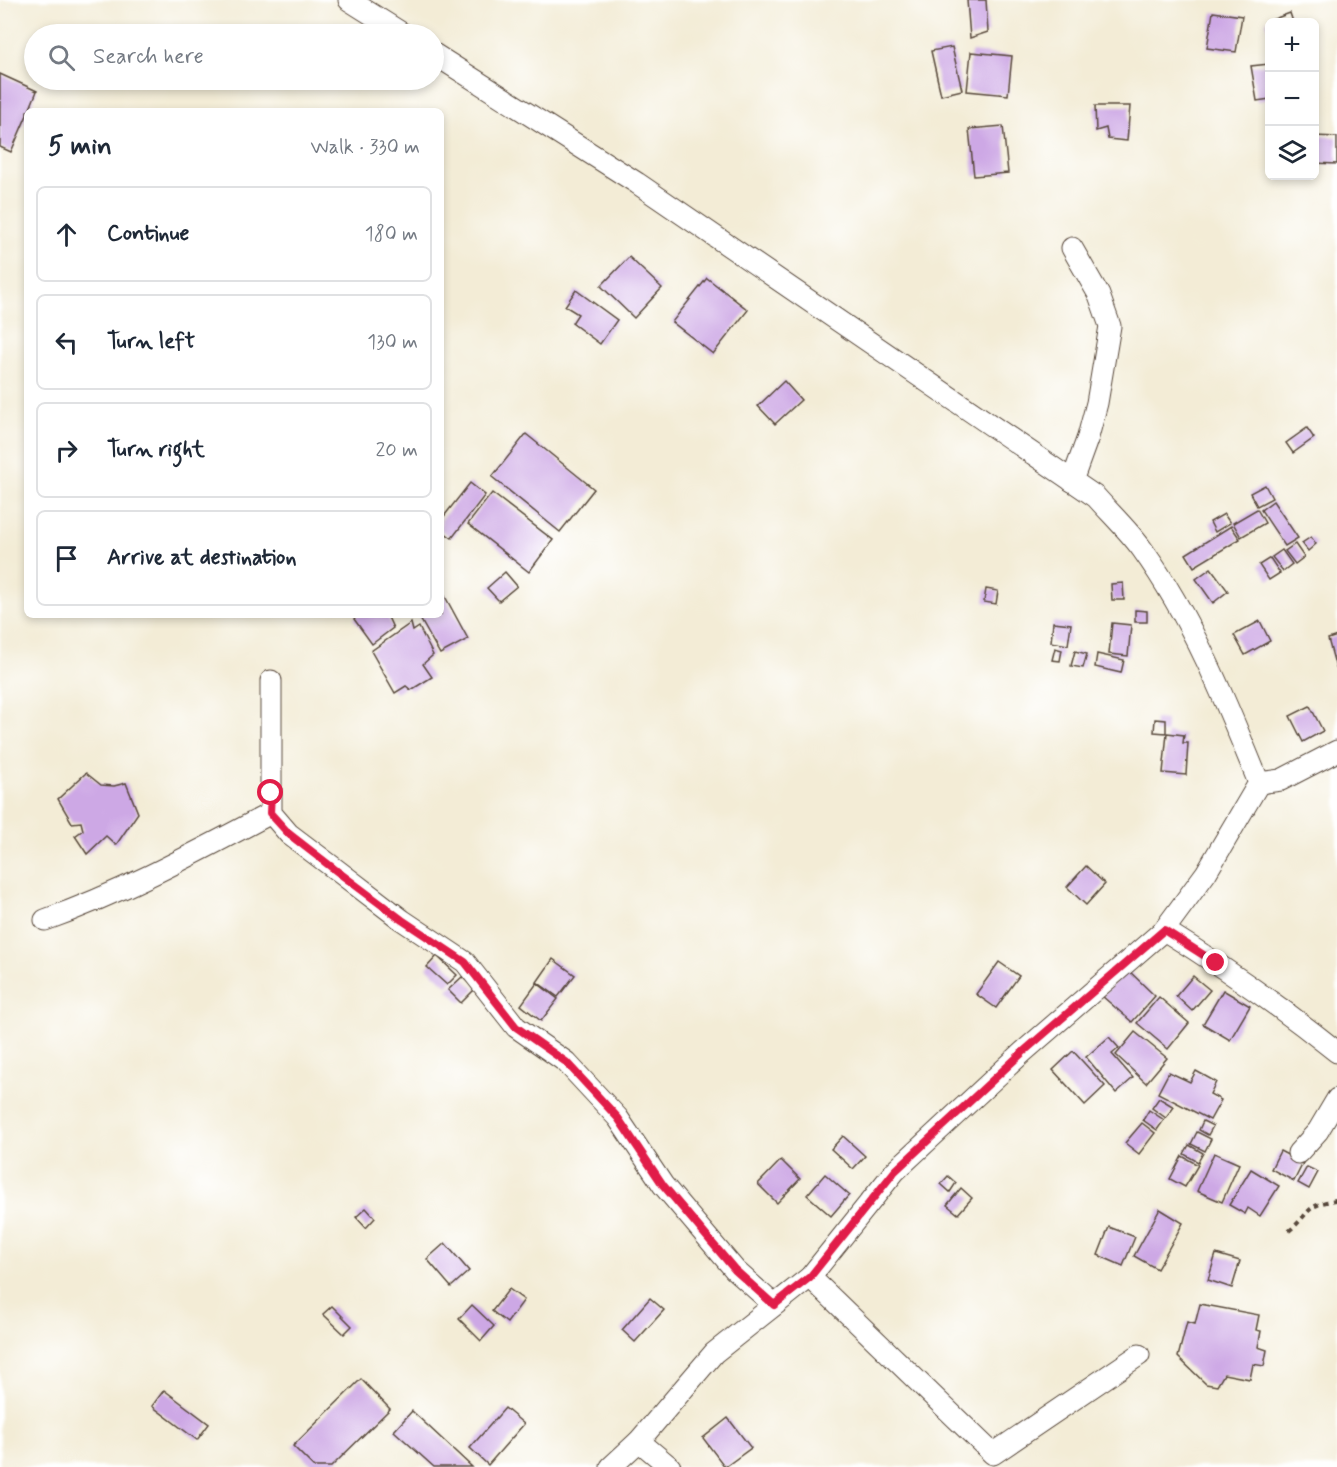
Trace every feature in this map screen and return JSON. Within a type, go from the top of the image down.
[{"type":"street","points":[[349,0],[387,24]]},
{"type":"street","points":[[444,60],[637,183],[1096,497],[1141,548],[1177,604],[1222,691],[1258,783]]},
{"type":"street","points":[[1072,248],[1099,295],[1110,326],[1097,403],[1088,437],[1072,481]]},
{"type":"street","points":[[271,681],[270,813],[289,834],[338,872],[402,920],[465,962],[516,1027],[566,1062],[618,1118],[663,1185],[735,1270],[774,1305]]},
{"type":"street","points":[[1258,783],[1281,780],[1337,751]]},
{"type":"street","points":[[611,1467],[639,1441],[714,1353],[810,1277],[895,1171],[1023,1052],[1164,930],[1206,873],[1258,783]]},
{"type":"street","points":[[45,920],[83,907],[183,860],[270,813]]},
{"type":"street","points":[[1164,930],[1216,963],[1337,1053]]},
{"type":"street","points":[[1298,1152],[1318,1131],[1337,1099]]},
{"type":"street","points":[[810,1277],[993,1454],[1139,1355]]},
{"type":"street","points":[[639,1441],[670,1467]]},
{"type":"path","points":[[1289,1231],[1299,1223],[1312,1206],[1337,1200]]},
{"type":"building","points":[[967,0],[986,0],[988,32],[970,38]]},
{"type":"building","points":[[1213,12],[1242,16],[1236,52],[1207,48]]},
{"type":"building","points":[[1290,13],[1292,18],[1277,18]]},
{"type":"building","points":[[952,47],[962,90],[941,95],[931,51]]},
{"type":"building","points":[[971,52],[1012,56],[1008,95],[967,91]]},
{"type":"building","points":[[1265,64],[1265,100],[1257,101],[1251,66]]},
{"type":"building","points":[[0,74],[24,85],[24,90],[37,91],[30,108],[24,108],[24,122],[11,152],[0,147]]},
{"type":"building","points":[[1095,106],[1130,106],[1127,141],[1108,139],[1106,128],[1096,131]]},
{"type":"building","points":[[1003,126],[1008,173],[974,176],[969,129]]},
{"type":"building","points":[[1319,136],[1337,137],[1337,164],[1319,163]]},
{"type":"building","points":[[629,257],[662,288],[634,318],[601,286]]},
{"type":"building","points":[[707,278],[748,310],[713,354],[672,322]]},
{"type":"building","points":[[576,290],[617,320],[600,344],[572,323],[578,314],[565,306]]},
{"type":"building","points":[[784,381],[801,400],[775,424],[758,406]]},
{"type":"building","points":[[1307,428],[1314,438],[1293,453],[1286,443]]},
{"type":"building","points":[[526,434],[594,489],[560,532],[492,477]]},
{"type":"building","points":[[470,483],[485,495],[452,538],[444,532],[444,516]]},
{"type":"building","points":[[1265,485],[1272,498],[1257,506],[1250,493]]},
{"type":"building","points":[[492,493],[553,540],[529,572],[468,524]]},
{"type":"building","points":[[1273,501],[1298,538],[1285,546],[1261,510]]},
{"type":"building","points":[[1257,509],[1265,523],[1241,537],[1233,523]]},
{"type":"building","points":[[1224,514],[1230,523],[1215,532],[1210,522]]},
{"type":"building","points":[[1231,526],[1240,539],[1194,567],[1186,554]]},
{"type":"building","points":[[1311,537],[1316,544],[1308,551],[1302,543]]},
{"type":"building","points":[[1295,544],[1304,557],[1295,564],[1285,551]]},
{"type":"building","points":[[1282,550],[1292,564],[1283,571],[1272,557]]},
{"type":"building","points":[[1270,558],[1280,573],[1269,580],[1259,565]]},
{"type":"building","points":[[1211,568],[1228,591],[1213,603],[1196,579]]},
{"type":"building","points":[[505,572],[517,586],[499,601],[487,588]]},
{"type":"building","points":[[1123,583],[1124,600],[1112,600],[1111,584]]},
{"type":"building","points":[[986,589],[998,591],[996,604],[984,602]]},
{"type":"building","points":[[444,595],[468,639],[440,654],[420,618],[444,618]]},
{"type":"building","points":[[1135,610],[1147,611],[1147,622],[1135,622]]},
{"type":"building","points":[[388,618],[393,628],[372,644],[354,619]]},
{"type":"building","points":[[1260,621],[1270,641],[1245,655],[1234,635]]},
{"type":"building","points":[[1053,622],[1071,624],[1068,645],[1051,642]]},
{"type":"building","points":[[411,623],[413,631],[419,627],[433,655],[423,664],[432,677],[411,690],[406,686],[395,693],[371,651]]},
{"type":"building","points":[[1112,623],[1131,625],[1128,656],[1109,654]]},
{"type":"building","points":[[1337,636],[1337,668],[1336,668],[1328,639]]},
{"type":"building","points":[[1055,648],[1062,650],[1060,661],[1052,660]]},
{"type":"building","points":[[1075,651],[1087,654],[1083,668],[1071,666]]},
{"type":"building","points":[[1097,654],[1124,660],[1121,673],[1095,667]]},
{"type":"building","points":[[1310,706],[1323,731],[1303,742],[1290,716]]},
{"type":"building","points":[[1155,719],[1166,720],[1166,733],[1154,732]]},
{"type":"building","points":[[1167,733],[1184,735],[1183,743],[1188,743],[1186,775],[1163,773]]},
{"type":"building","points":[[86,773],[101,785],[114,786],[126,783],[138,813],[116,845],[106,836],[87,854],[75,836],[83,830],[81,822],[72,823],[58,799]]},
{"type":"building","points":[[1086,866],[1105,884],[1086,905],[1067,887]]},
{"type":"building","points":[[437,956],[457,975],[447,985],[427,967]]},
{"type":"building","points":[[553,959],[575,975],[558,997],[537,982]]},
{"type":"building","points":[[999,962],[1019,976],[996,1008],[976,994]]},
{"type":"building","points":[[1127,969],[1155,996],[1132,1022],[1102,996]]},
{"type":"building","points":[[1193,976],[1210,990],[1192,1011],[1176,996]]},
{"type":"building","points":[[462,977],[475,989],[461,1003],[448,990]]},
{"type":"building","points":[[537,983],[558,999],[541,1021],[521,1005]]},
{"type":"building","points":[[1223,990],[1250,1006],[1230,1040],[1203,1024]]},
{"type":"building","points":[[1159,997],[1189,1023],[1168,1049],[1137,1023]]},
{"type":"building","points":[[1135,1032],[1167,1058],[1146,1083],[1116,1055]]},
{"type":"building","points":[[1109,1037],[1119,1048],[1112,1054],[1133,1078],[1116,1093],[1086,1057]]},
{"type":"building","points":[[1073,1051],[1105,1086],[1085,1105],[1053,1070]]},
{"type":"building","points":[[1196,1071],[1216,1082],[1210,1094],[1221,1100],[1210,1120],[1158,1093],[1169,1072],[1190,1082]]},
{"type":"building","points":[[1159,1098],[1174,1107],[1166,1118],[1152,1108]]},
{"type":"building","points":[[1149,1110],[1164,1120],[1157,1130],[1143,1120]]},
{"type":"building","points":[[1203,1121],[1213,1126],[1208,1135],[1199,1130]]},
{"type":"building","points":[[1142,1123],[1155,1133],[1139,1154],[1125,1143]]},
{"type":"building","points":[[1197,1132],[1211,1139],[1205,1151],[1191,1144]]},
{"type":"building","points":[[843,1136],[865,1156],[853,1169],[831,1149]]},
{"type":"building","points":[[1189,1145],[1203,1153],[1198,1162],[1184,1154]]},
{"type":"building","points":[[1280,1151],[1303,1163],[1294,1181],[1271,1169]]},
{"type":"building","points":[[1214,1153],[1239,1164],[1222,1202],[1197,1191]]},
{"type":"building","points":[[1182,1156],[1198,1165],[1185,1187],[1170,1179]]},
{"type":"building","points":[[781,1160],[800,1179],[777,1203],[758,1184]]},
{"type":"building","points":[[1307,1167],[1318,1172],[1309,1189],[1298,1183]]},
{"type":"building","points":[[1251,1169],[1279,1186],[1260,1216],[1248,1208],[1245,1214],[1229,1205]]},
{"type":"building","points":[[825,1174],[849,1195],[831,1216],[807,1195]]},
{"type":"building","points":[[948,1176],[956,1183],[950,1192],[941,1184]]},
{"type":"building","points":[[961,1188],[972,1198],[958,1214],[947,1205]]},
{"type":"building","points":[[366,1208],[375,1218],[366,1228],[356,1217]]},
{"type":"building","points":[[1160,1209],[1183,1223],[1157,1269],[1134,1256]]},
{"type":"building","points":[[1109,1227],[1135,1237],[1123,1266],[1098,1255]]},
{"type":"building","points":[[445,1243],[469,1271],[451,1287],[427,1259]]},
{"type":"building","points":[[1216,1254],[1240,1261],[1232,1288],[1208,1280]]},
{"type":"building","points":[[509,1289],[524,1300],[507,1323],[492,1311]]},
{"type":"building","points":[[650,1298],[664,1310],[635,1342],[622,1330]]},
{"type":"building","points":[[1200,1304],[1259,1315],[1256,1330],[1261,1331],[1258,1347],[1267,1350],[1264,1366],[1253,1364],[1250,1379],[1224,1374],[1217,1386],[1206,1384],[1178,1357],[1187,1322],[1195,1324]]},
{"type":"building","points":[[472,1305],[494,1326],[481,1341],[459,1319]]},
{"type":"building","points":[[332,1306],[352,1326],[344,1334],[323,1314]]},
{"type":"building","points":[[361,1379],[390,1409],[331,1467],[314,1467],[293,1446]]},
{"type":"building","points":[[164,1390],[209,1424],[197,1440],[152,1406]]},
{"type":"building","points":[[505,1408],[524,1424],[488,1465],[470,1448]]},
{"type":"building","points":[[412,1411],[472,1467],[434,1467],[394,1431]]},
{"type":"building","points":[[728,1418],[751,1448],[725,1467],[703,1438]]},
{"type":"route","points":[[271,793],[270,813],[289,834],[402,920],[465,962],[516,1027],[566,1062],[618,1118],[663,1185],[735,1270],[774,1305],[810,1277],[895,1171],[1023,1052],[1164,930],[1216,963]]}]
